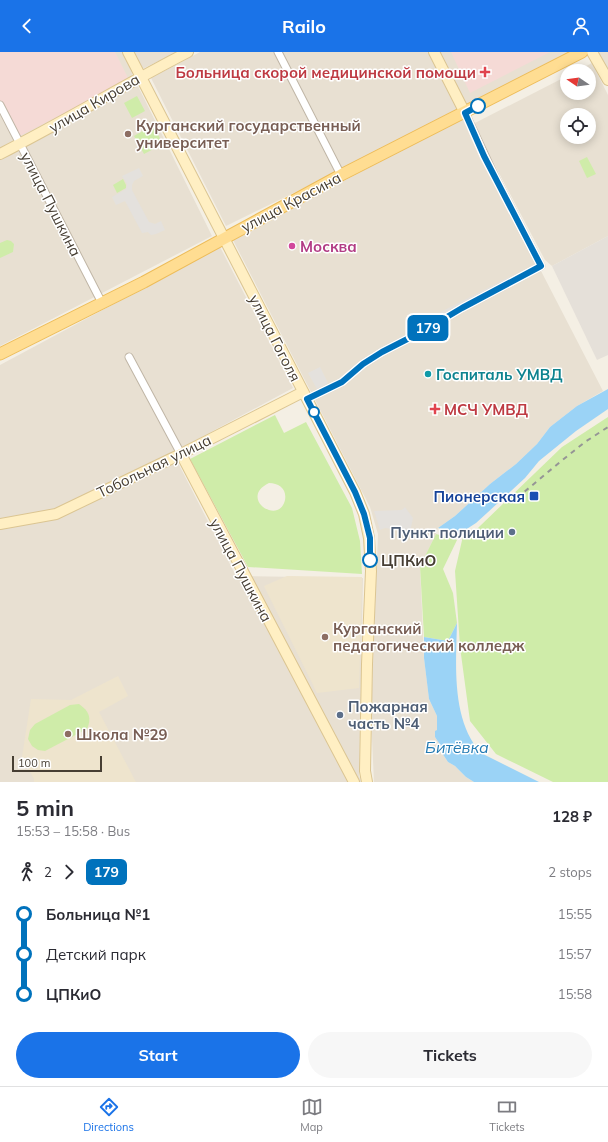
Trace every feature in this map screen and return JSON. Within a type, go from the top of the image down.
[{"type":"main road","name":"улица Красина","points":[[0,354],[144,282],[342,175],[582,52]]},
{"type":"street","name":"улица Гоголя","points":[[128,52],[355,492],[364,514],[370,538],[371,571],[367,664],[365,771],[367,782]]},
{"type":"street","name":"улица Кирова","points":[[0,154],[56,125],[140,77],[188,52]]},
{"type":"street","points":[[278,52],[342,175]]},
{"type":"street","points":[[434,52],[465,113]]},
{"type":"street","points":[[592,52],[608,80]]},
{"type":"street","name":"улица Пушкина","points":[[0,105],[102,303]]},
{"type":"street","name":"Тобольная улица","points":[[0,524],[56,514],[305,395],[342,382],[363,364],[382,352],[541,266],[488,163],[465,113]]},
{"type":"street","name":"улица Пушкина","points":[[129,357],[354,782]]},
{"type":"shaded area","points":[[0,52],[177,52],[132,74],[212,236],[0,346]]},
{"type":"shaded area","points":[[0,52],[115,52],[129,80],[18,137],[0,104]]},
{"type":"shaded area","points":[[200,52],[582,52],[226,226],[151,78]]},
{"type":"shaded area","name":"Больница скорой медицинской помощи","points":[[451,52],[550,52],[470,93]]},
{"type":"shaded area","points":[[592,52],[608,52],[608,83]]},
{"type":"shaded area","points":[[596,71],[608,95],[608,236],[552,266],[545,260],[473,124],[560,80],[560,100],[596,100]]},
{"type":"shaded area","points":[[462,118],[603,391],[577,406],[550,427],[537,444],[516,464],[490,484],[455,516],[438,528],[420,566],[424,658],[429,699],[437,716],[437,730],[435,737],[448,762],[474,782],[374,782],[371,717],[378,534],[370,507],[233,240]]},
{"type":"shaded area","points":[[139,168],[143,176],[134,181],[132,190],[149,222],[155,224],[161,221],[165,230],[156,234],[151,235],[148,232],[142,233],[125,201],[116,205],[112,197],[126,189],[127,184],[122,176]]},
{"type":"shaded area","points":[[608,236],[608,355],[597,360],[552,266]]},
{"type":"shaded area","points":[[220,247],[293,388],[170,454],[58,508],[0,521],[0,365]]},
{"type":"shaded area","points":[[509,277],[510,281],[435,319],[433,316]]},
{"type":"shaded area","points":[[320,367],[328,383],[317,389],[308,373]]},
{"type":"shaded area","points":[[176,459],[236,576],[363,578],[359,775],[361,782],[0,782],[0,526],[60,517]]},
{"type":"shaded area","points":[[405,507],[413,518],[410,532],[385,528],[380,530],[374,511],[402,510]]},
{"type":"shaded area","name":"Курганский педагогический колледж","points":[[287,576],[362,577],[359,688],[317,693],[264,586]]},
{"type":"shaded area","name":"Школа №29","points":[[118,676],[128,696],[99,712],[136,782],[34,782],[34,779],[22,757],[31,699],[71,700]]},
{"type":"green space","points":[[137,96],[145,111],[132,118],[124,103]]},
{"type":"green space","points":[[153,125],[163,144],[144,154],[134,136]]},
{"type":"green space","points":[[587,157],[596,174],[587,178],[579,161]]},
{"type":"green space","points":[[123,179],[126,188],[117,193],[113,185]]},
{"type":"green space","points":[[7,240],[14,244],[13,252],[0,258],[0,243]]},
{"type":"green space","points":[[275,415],[284,433],[306,422],[352,508],[360,541],[362,574],[248,567],[190,459]],"holes":[[[269,483],[279,485],[285,493],[285,500],[281,507],[276,510],[269,510],[263,507],[259,502],[258,496],[261,489]]]},
{"type":"green space","name":"ЦПКиО","points":[[608,417],[608,782],[553,782],[496,754],[470,721],[460,647],[455,571],[463,536],[469,537],[562,447]]},
{"type":"green space","points":[[436,534],[457,540],[443,569],[453,593],[457,623],[448,641],[424,637],[420,566]]},
{"type":"green space","points":[[79,704],[89,715],[89,725],[87,729],[45,751],[38,750],[32,746],[28,739],[30,730],[35,724],[70,705]]},
{"type":"water","points":[[608,389],[608,409],[576,431],[539,461],[525,478],[476,523],[459,534],[438,528],[455,516],[490,484],[516,464],[537,444],[550,427],[577,406]]},
{"type":"water","name":"Битёвка","points":[[457,623],[457,691],[464,725],[471,740],[481,753],[539,782],[474,782],[448,762],[442,753],[439,743],[435,737],[435,731],[437,730],[437,716],[429,699],[424,658],[424,637],[448,641]]},
{"type":"railway","points":[[517,498],[585,442],[608,427]]},
{"type":"bus line","name":"179","points":[[370,560],[370,538],[364,514],[355,492],[307,399],[342,382],[363,364],[382,352],[541,266],[484,156],[465,113],[478,106]]},
{"type":"place","name":"Больница скорой медицинской помощи","points":[[485,72]]},
{"type":"place","name":"Курганский государственный университет","points":[[128,134]]},
{"type":"place","name":"Москва","points":[[292,246]]},
{"type":"place","name":"Госпиталь УМВД","points":[[428,374]]},
{"type":"place","name":"МСЧ УМВД","points":[[435,409]]},
{"type":"place","name":"Пионерская","points":[[534,496]]},
{"type":"place","name":"Пункт полиции","points":[[512,532]]},
{"type":"place","name":"ЦПКиО","points":[[370,560]]},
{"type":"place","name":"Курганский педагогический колледж","points":[[325,637]]},
{"type":"place","name":"Пожарная часть №4","points":[[340,715]]},
{"type":"place","name":"Школа №29","points":[[68,734]]}]
